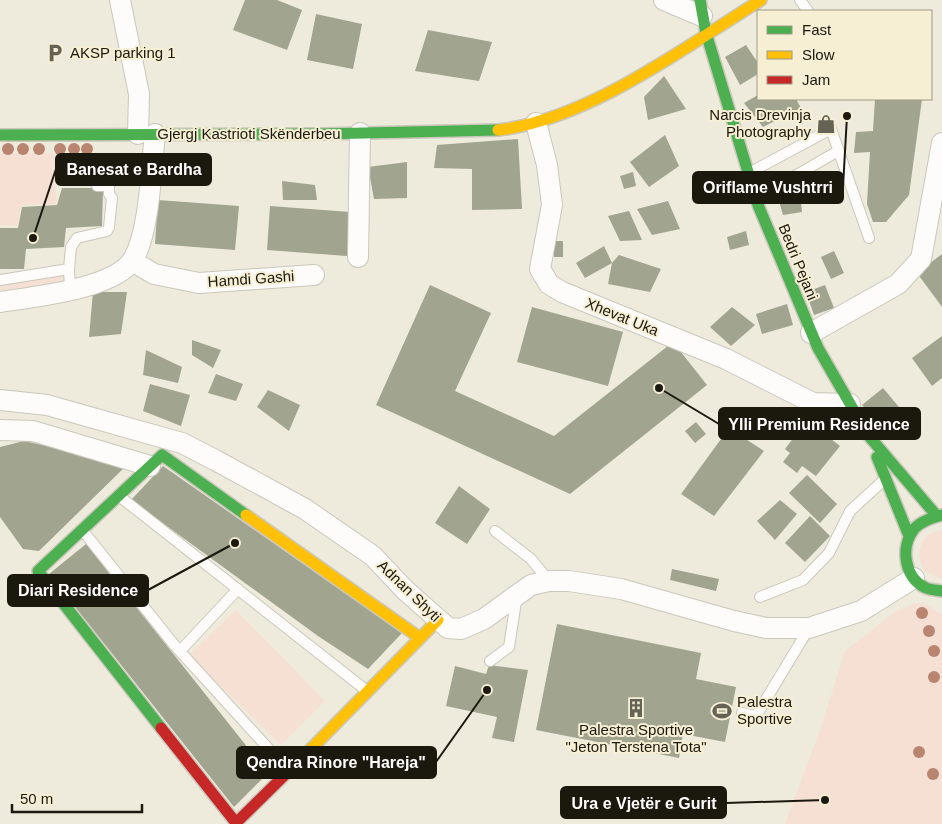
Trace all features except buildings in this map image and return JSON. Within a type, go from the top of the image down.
[{"type":"street","name":"Gjergj Kastrioti Skënderbeu","points":[[120,0],[146,134]]},
{"type":"street","points":[[664,0],[702,16]]},
{"type":"street","name":"Gjergj Kastrioti Skënderbeu","points":[[0,135],[360,133],[500,130],[536,123],[577,107],[636,77],[702,16],[761,0]]},
{"type":"street","name":"Bedri Pejani","points":[[702,16],[756,198],[811,333],[868,435],[909,536]]},
{"type":"street","name":"Xhevat Uka","points":[[536,123],[547,165],[552,205],[540,269],[549,284],[562,292],[726,359],[812,403],[850,404]]},
{"type":"street","name":"Gjergj Kastrioti Skënderbeu","points":[[358,257],[360,133]]},
{"type":"street","points":[[0,302],[111,279],[132,261],[139,243],[146,213],[146,134]]},
{"type":"street","points":[[811,333],[898,284],[920,259],[942,143]]},
{"type":"street","name":"Hamdi Gashi","points":[[132,261],[154,274],[199,283],[314,274]]},
{"type":"street","name":"Adnan Shyti","points":[[0,400],[47,405],[182,443],[277,492],[348,538],[373,556],[405,590],[448,628],[461,629],[484,619],[531,585],[549,581],[568,581],[620,589],[766,628],[809,628],[861,611],[914,578]]},
{"type":"street","points":[[0,430],[33,432],[150,466]]},
{"type":"street","name":"Bedri Pejani","points":[[868,435],[939,515]]},
{"type":"street","points":[[420,638],[162,455],[38,571],[236,823],[438,620]]},
{"type":"street","points":[[939,515],[920,522],[909,536],[905,558],[914,578],[928,589],[942,592]]},
{"type":"lane","points":[[748,174],[830,128],[870,238]]},
{"type":"lane","points":[[756,198],[838,151]]},
{"type":"lane","points":[[70,289],[71,247],[77,238],[107,230],[109,227],[112,198],[109,194],[109,186],[97,186]]},
{"type":"lane","points":[[0,280],[69,269]]},
{"type":"lane","points":[[760,598],[804,580],[829,553],[850,511],[886,479]]},
{"type":"lane","points":[[118,496],[368,691]]},
{"type":"lane","points":[[82,530],[180,651],[288,771]]},
{"type":"lane","points":[[495,531],[531,559],[549,581]]},
{"type":"lane","points":[[180,651],[238,589]]},
{"type":"lane","points":[[490,661],[509,647],[517,594]]},
{"type":"lane","points":[[742,713],[756,716],[809,628]]},
{"type":"shaded area","points":[[0,153],[54,153],[56,204],[21,205],[17,226],[0,225]]},
{"type":"shaded area","points":[[62,276],[63,285],[2,294],[0,285]]},
{"type":"shaded area","points":[[942,530],[942,579],[926,572],[920,559],[920,552],[921,546],[928,535]]},
{"type":"shaded area","points":[[915,603],[926,604],[942,615],[942,824],[785,824],[819,733],[845,651],[895,612]]},
{"type":"shaded area","points":[[236,610],[325,701],[281,745],[189,655]]},
{"type":"traffic: fast","points":[[700,0],[706,33],[758,205],[818,348],[868,435],[936,515]]},
{"type":"traffic: fast","points":[[0,135],[320,134],[498,130]]},
{"type":"traffic: fast","points":[[161,728],[38,571],[162,455],[246,515]]},
{"type":"traffic: fast","points":[[877,457],[909,536]]},
{"type":"traffic: fast","points":[[942,515],[923,522],[914,529],[907,544],[906,553],[906,562],[913,577],[928,589],[942,591]]},
{"type":"traffic: slow","points":[[498,130],[532,123],[566,112],[601,97],[668,59],[761,0]]},
{"type":"traffic: slow","points":[[246,515],[420,638]]},
{"type":"traffic: slow","points":[[301,759],[438,620]]},
{"type":"traffic: jam","points":[[161,728],[236,823],[301,759]]},
{"type":"place","name":"AKSP parking 1","points":[[55,53]]},
{"type":"place","name":"Oriflame Vushtrri","points":[[847,116]]},
{"type":"place","name":"Narcis Drevinja Photography","points":[[826,124]]},
{"type":"place","name":"Banesat e Bardha","points":[[33,238]]},
{"type":"place","name":"Ylli Premium Residence","points":[[659,388]]},
{"type":"place","name":"Diari Residence","points":[[235,543]]},
{"type":"place","name":"Qendra Rinore \"Hareja\"","points":[[487,690]]},
{"type":"place","name":"Palestra Sportive \"Jeton Terstena Tota\"","points":[[636,708]]},
{"type":"place","name":"Palestra Sportive","points":[[722,711]]},
{"type":"place","name":"Ura e Vjetër e Gurit","points":[[825,800]]}]
